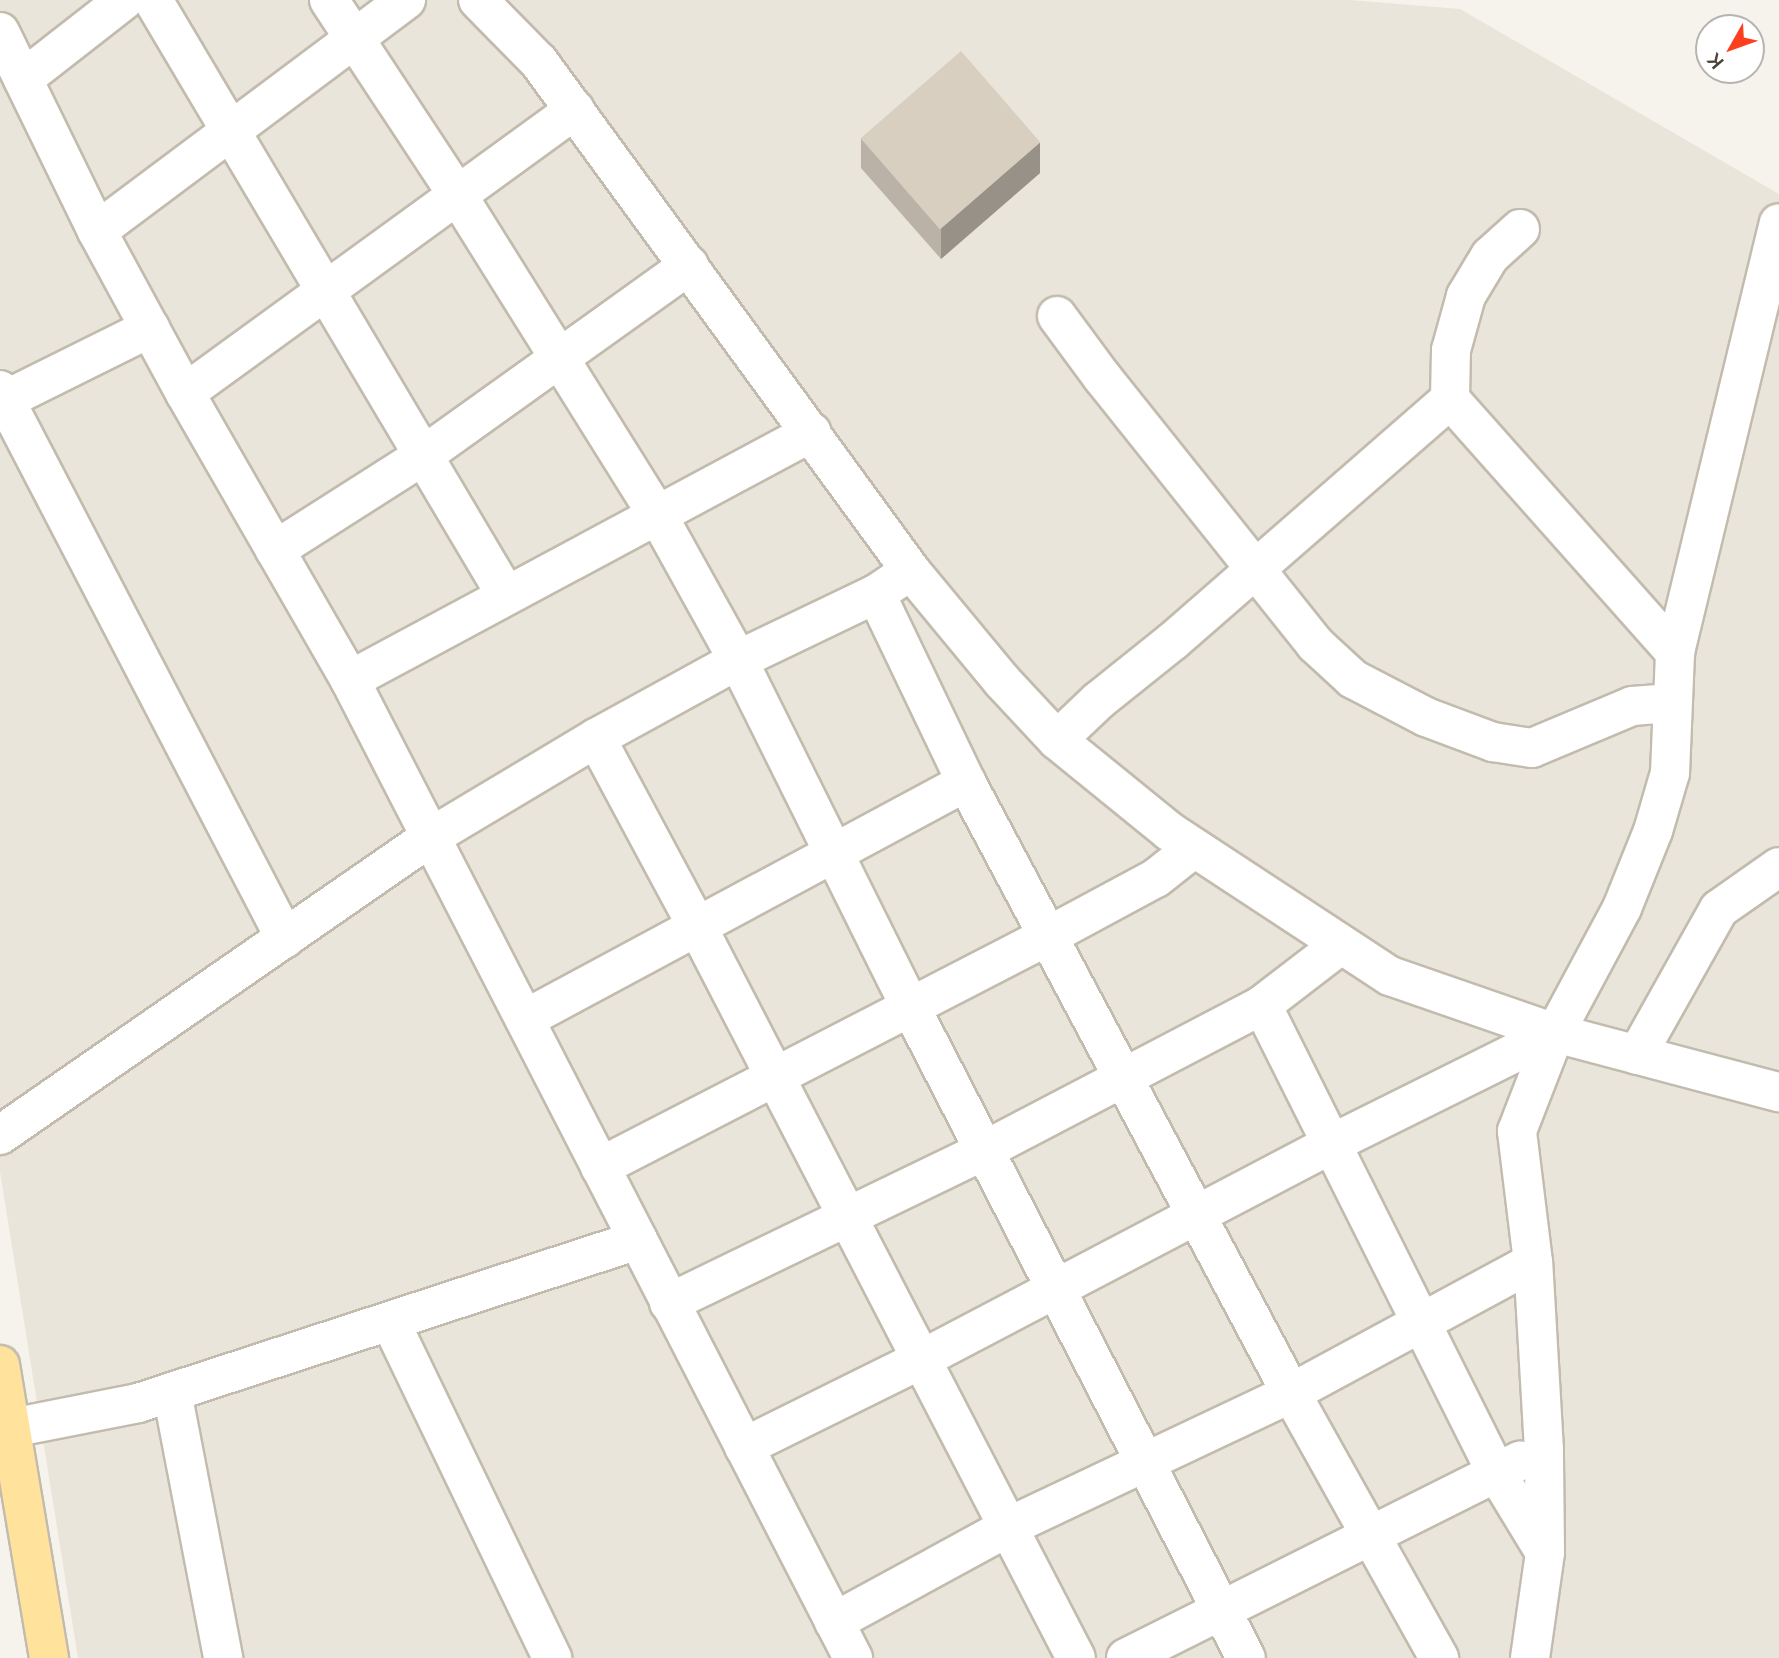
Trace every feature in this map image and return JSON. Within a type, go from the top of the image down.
[{"type":"main road","points":[[0,1365],[49,1658]]},
{"type":"street","points":[[23,79],[124,0]]},
{"type":"street","points":[[153,0],[506,595]]},
{"type":"street","points":[[329,0],[458,196],[657,514],[738,660],[910,1006],[1246,1658]]},
{"type":"street","points":[[97,231],[406,0]]},
{"type":"street","points":[[478,0],[539,62],[911,571],[1056,740],[1169,831],[1339,946],[1390,976],[1555,1033],[1779,1092]]},
{"type":"street","points":[[0,32],[97,231],[185,393],[350,680],[853,1658]]},
{"type":"street","points":[[185,393],[575,110]]},
{"type":"street","points":[[1530,1658],[1545,1553],[1544,1450],[1533,1262],[1517,1131],[1555,1033],[1622,908],[1653,831],[1670,773],[1675,652],[1779,223]]},
{"type":"street","points":[[1520,229],[1490,256],[1466,296],[1451,350],[1450,399],[1675,652]]},
{"type":"street","points":[[275,550],[424,455],[689,265]]},
{"type":"street","points":[[1057,316],[1102,377],[1315,644],[1353,679],[1426,716],[1493,742],[1532,748],[1632,706],[1672,703]]},
{"type":"street","points":[[150,328],[3,395],[285,938]]},
{"type":"street","points":[[1056,740],[1450,399]]},
{"type":"street","points":[[350,680],[812,432]]},
{"type":"street","points":[[0,1135],[429,838],[596,738],[738,660],[876,594],[911,571]]},
{"type":"street","points":[[876,594],[967,782],[1291,1392],[1439,1658]]},
{"type":"street","points":[[596,738],[697,926],[1076,1658]]},
{"type":"street","points":[[525,1019],[967,782]]},
{"type":"street","points":[[600,1167],[1050,935],[1156,878],[1194,848]]},
{"type":"street","points":[[1637,1055],[1719,909],[1779,867]]},
{"type":"street","points":[[669,1303],[985,1150],[1262,1005],[1339,946]]},
{"type":"street","points":[[1262,1005],[1496,1472],[1545,1553]]},
{"type":"street","points":[[744,1447],[920,1360],[1054,1287],[1331,1144],[1555,1033]]},
{"type":"street","points":[[11,1428],[138,1403],[638,1241]]},
{"type":"street","points":[[834,1622],[1008,1527],[1291,1392],[1533,1262]]},
{"type":"street","points":[[391,1323],[552,1658]]},
{"type":"street","points":[[172,1392],[223,1658]]},
{"type":"street","points":[[1126,1658],[1220,1608],[1544,1450]]},
{"type":"shaded area","points":[[0,0],[1350,0],[1460,9],[1779,194],[1779,1658],[78,1658],[0,1172]]},
{"type":"building","points":[[961,51],[1040,142],[940,230],[861,138]]}]
